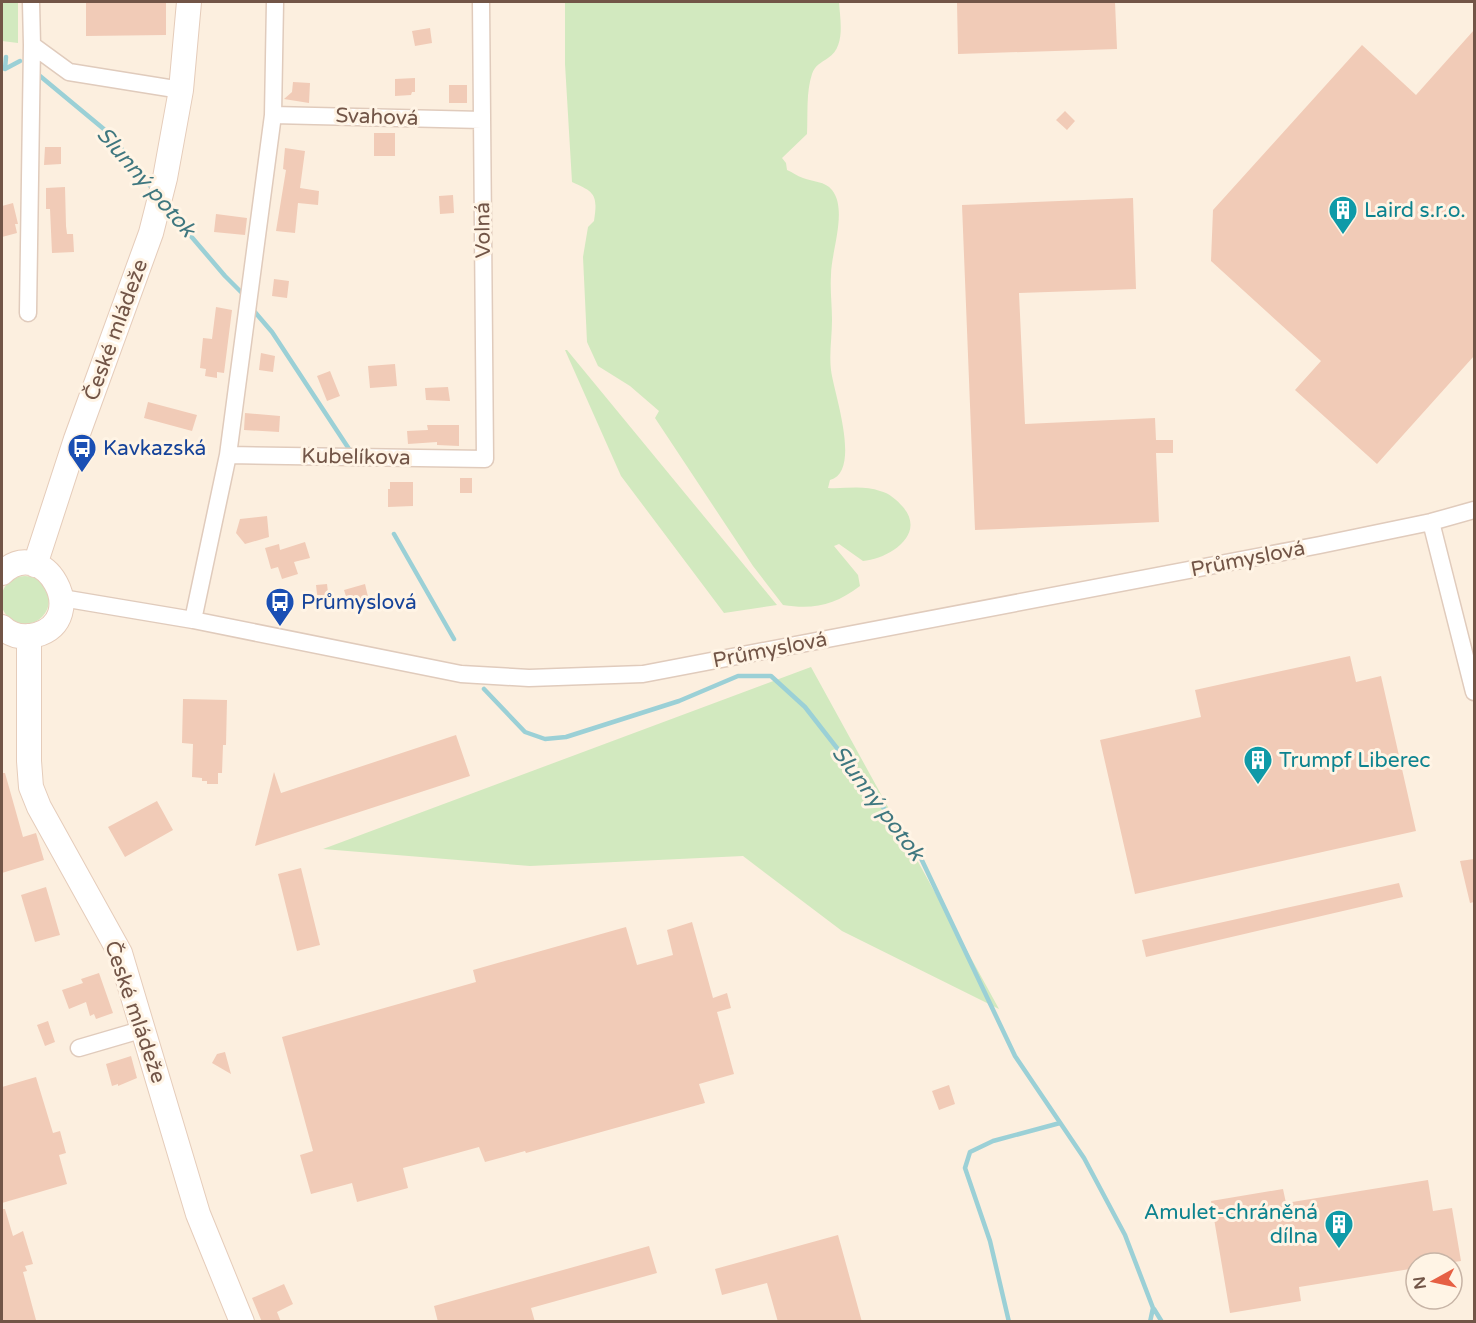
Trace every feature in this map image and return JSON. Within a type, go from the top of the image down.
[{"type":"street","points":[[27,313],[32,2]]},
{"type":"street","name":"České mládeže","points":[[34,565],[76,439],[155,219],[181,90],[189,2]]},
{"type":"street","points":[[193,620],[228,455],[273,115],[275,2]]},
{"type":"street","name":"Volná","points":[[481,2],[485,459]]},
{"type":"street","points":[[32,45],[69,72],[181,90]]},
{"type":"street","name":"Svahová","points":[[273,115],[482,120]]},
{"type":"street","name":"Kubelíkova","points":[[228,455],[485,459]]},
{"type":"street","name":"Průmyslová","points":[[62,598],[193,620],[461,674],[529,678],[643,674],[1431,522],[1474,510]]},
{"type":"street","points":[[1431,522],[1474,693]]},
{"type":"street","points":[[2,573],[15,565],[34,565],[52,575],[62,598],[59,614],[51,626],[40,634],[15,635],[2,627]]},
{"type":"street","name":"České mládeže","points":[[29,636],[29,761],[32,787],[39,807],[120,953],[198,1214],[242,1322]]},
{"type":"street","points":[[79,1048],[144,1029]]},
{"type":"green space","points":[[2,2],[18,2],[18,43],[2,41]]},
{"type":"green space","points":[[565,2],[839,2],[840,40],[834,53],[813,71],[808,96],[807,134],[782,158],[787,170],[829,187],[837,198],[839,208],[831,275],[830,364],[844,431],[845,448],[844,462],[839,474],[830,480],[828,488],[868,488],[887,493],[903,507],[909,517],[910,527],[901,544],[883,556],[873,559],[863,561],[839,544],[834,546],[858,575],[860,586],[842,598],[824,605],[805,607],[783,605],[753,566],[655,418],[659,411],[630,386],[598,366],[587,342],[583,257],[588,227],[594,221],[595,200],[590,192],[572,182],[565,64]]},
{"type":"green space","points":[[565,350],[777,605],[724,613],[621,476]]},
{"type":"green space","points":[[25,576],[42,583],[49,600],[42,617],[25,624],[8,617],[1,600],[8,583]]},
{"type":"green space","points":[[811,667],[999,1009],[842,931],[743,856],[530,866],[323,849]]},
{"type":"building","points":[[86,2],[166,2],[166,35],[86,36]]},
{"type":"building","points":[[957,2],[1115,2],[1117,49],[958,54]]},
{"type":"building","points":[[430,28],[432,43],[415,46],[412,31]]},
{"type":"building","name":"Laird s.r.o.","points":[[1474,30],[1474,356],[1377,464],[1295,390],[1321,361],[1211,261],[1213,210],[1362,45],[1416,95]]},
{"type":"building","points":[[415,78],[415,92],[411,95],[395,96],[395,79]]},
{"type":"building","points":[[293,82],[310,83],[309,103],[284,99],[292,92]]},
{"type":"building","points":[[449,85],[467,85],[467,103],[449,103]]},
{"type":"building","points":[[1065,111],[1075,121],[1067,130],[1056,120]]},
{"type":"building","points":[[374,133],[395,133],[395,156],[374,156]]},
{"type":"building","points":[[45,147],[61,147],[61,164],[44,165]]},
{"type":"building","points":[[285,148],[305,151],[300,188],[319,191],[318,205],[298,203],[295,233],[276,231],[286,170],[283,169]]},
{"type":"building","points":[[65,187],[67,234],[73,234],[74,252],[52,253],[50,209],[46,209],[46,188]]},
{"type":"building","points":[[453,195],[454,213],[440,214],[439,196]]},
{"type":"building","points":[[1133,198],[1136,289],[1019,293],[1025,424],[1155,418],[1156,440],[1173,440],[1173,453],[1156,453],[1159,522],[975,530],[962,205]]},
{"type":"building","points":[[13,203],[18,224],[15,224],[17,233],[2,237],[2,206]]},
{"type":"building","points":[[216,214],[247,218],[245,235],[214,232]]},
{"type":"building","points":[[274,279],[289,281],[287,298],[272,296]]},
{"type":"building","points":[[216,307],[232,310],[224,373],[217,372],[217,378],[205,376],[206,369],[200,368],[203,338],[212,339]]},
{"type":"building","points":[[261,353],[275,356],[273,372],[259,370]]},
{"type":"building","points":[[395,364],[397,386],[370,388],[368,366]]},
{"type":"building","points":[[330,371],[340,396],[327,401],[317,376]]},
{"type":"building","points":[[448,387],[450,401],[426,400],[425,388]]},
{"type":"building","points":[[148,402],[197,415],[192,431],[144,418]]},
{"type":"building","points":[[245,413],[280,416],[279,432],[244,430]]},
{"type":"building","points":[[427,425],[459,425],[459,446],[437,445],[437,442],[408,444],[407,431],[428,430]]},
{"type":"building","points":[[460,478],[472,478],[472,493],[460,493]]},
{"type":"building","points":[[390,482],[413,482],[413,506],[388,507]]},
{"type":"building","points":[[267,516],[269,537],[245,544],[236,533],[240,519]]},
{"type":"building","points":[[305,542],[310,558],[294,562],[298,574],[282,579],[278,567],[271,569],[265,548],[279,544],[280,550]]},
{"type":"building","points":[[327,584],[329,601],[318,602],[316,585]]},
{"type":"building","points":[[365,584],[369,601],[349,606],[344,590]]},
{"type":"building","name":"Trumpf Liberec","points":[[1350,656],[1356,682],[1381,676],[1416,831],[1135,894],[1100,740],[1201,717],[1195,690]]},
{"type":"building","points":[[183,699],[227,700],[226,745],[223,745],[222,773],[218,773],[218,784],[207,784],[207,781],[202,781],[202,778],[192,777],[193,744],[182,743]]},
{"type":"building","points":[[456,735],[470,776],[255,846],[274,772],[281,793]]},
{"type":"building","points":[[2,773],[5,773],[23,837],[36,833],[44,860],[2,873]]},
{"type":"building","points":[[157,801],[173,830],[125,857],[108,827]]},
{"type":"building","points":[[1474,859],[1474,902],[1470,903],[1460,861]]},
{"type":"building","points":[[301,868],[320,945],[297,951],[278,874]]},
{"type":"building","points":[[1399,883],[1403,897],[1146,957],[1142,940]]},
{"type":"building","points":[[46,887],[60,935],[35,942],[21,895]]},
{"type":"building","points":[[692,922],[713,998],[727,993],[731,1008],[717,1012],[734,1074],[699,1084],[705,1103],[526,1153],[525,1151],[485,1162],[479,1147],[403,1168],[408,1188],[357,1202],[352,1183],[311,1194],[300,1155],[313,1151],[282,1037],[476,982],[473,970],[626,927],[637,965],[673,955],[667,930]]},
{"type":"building","points":[[99,973],[113,1013],[96,1019],[94,1014],[90,1016],[86,1002],[69,1009],[62,990],[83,983],[81,979]]},
{"type":"building","points":[[48,1021],[55,1042],[45,1046],[37,1025]]},
{"type":"building","points":[[225,1052],[231,1074],[212,1063],[217,1054]]},
{"type":"building","points":[[131,1056],[137,1078],[118,1086],[118,1084],[112,1086],[106,1064]]},
{"type":"building","points":[[36,1077],[53,1133],[60,1131],[66,1153],[59,1155],[67,1184],[2,1203],[2,1087]]},
{"type":"building","points":[[949,1085],[955,1104],[939,1110],[932,1091]]},
{"type":"building","name":"Amulet-chráněná dílna","points":[[1428,1180],[1433,1211],[1452,1208],[1459,1251],[1404,1251],[1404,1270],[1299,1287],[1301,1301],[1230,1313],[1211,1201],[1283,1189],[1286,1203]]},
{"type":"building","points":[[2,1209],[5,1209],[13,1236],[23,1231],[33,1264],[25,1266],[27,1271],[23,1272],[36,1320],[2,1322]]},
{"type":"building","points":[[838,1235],[862,1322],[778,1322],[767,1283],[722,1295],[715,1269]]},
{"type":"building","points":[[649,1246],[657,1273],[531,1308],[535,1322],[438,1322],[434,1306]]},
{"type":"building","points":[[284,1284],[293,1304],[277,1312],[281,1322],[262,1322],[252,1298]]},
{"type":"waterway","name":"Slunný potok","points":[[6,57],[5,69],[20,61]]},
{"type":"waterway","name":"Slunný potok","points":[[40,76],[111,135],[154,191]]},
{"type":"waterway","name":"Slunný potok","points":[[166,207],[244,295]]},
{"type":"waterway","name":"Slunný potok","points":[[254,311],[272,332],[351,452]]},
{"type":"waterway","name":"Slunný potok","points":[[394,534],[454,639]]},
{"type":"waterway","name":"Slunný potok","points":[[484,689],[525,732],[545,739],[566,737],[679,701],[738,676],[771,676],[805,707],[918,852],[1015,1056],[1084,1158],[1125,1235],[1153,1308],[1150,1322]]},
{"type":"waterway","points":[[1009,1322],[990,1241],[965,1168],[970,1152],[993,1141],[1060,1123]]},
{"type":"waterway","points":[[1154,1309],[1162,1322]]},
{"type":"place","name":"Laird s.r.o.","points":[[1343,236]]},
{"type":"place","name":"Kavkazská","points":[[82,474]]},
{"type":"place","name":"Průmyslová","points":[[280,628]]},
{"type":"place","name":"Trumpf Liberec","points":[[1258,786]]},
{"type":"place","name":"Amulet-chráněná dílna","points":[[1339,1250]]}]
